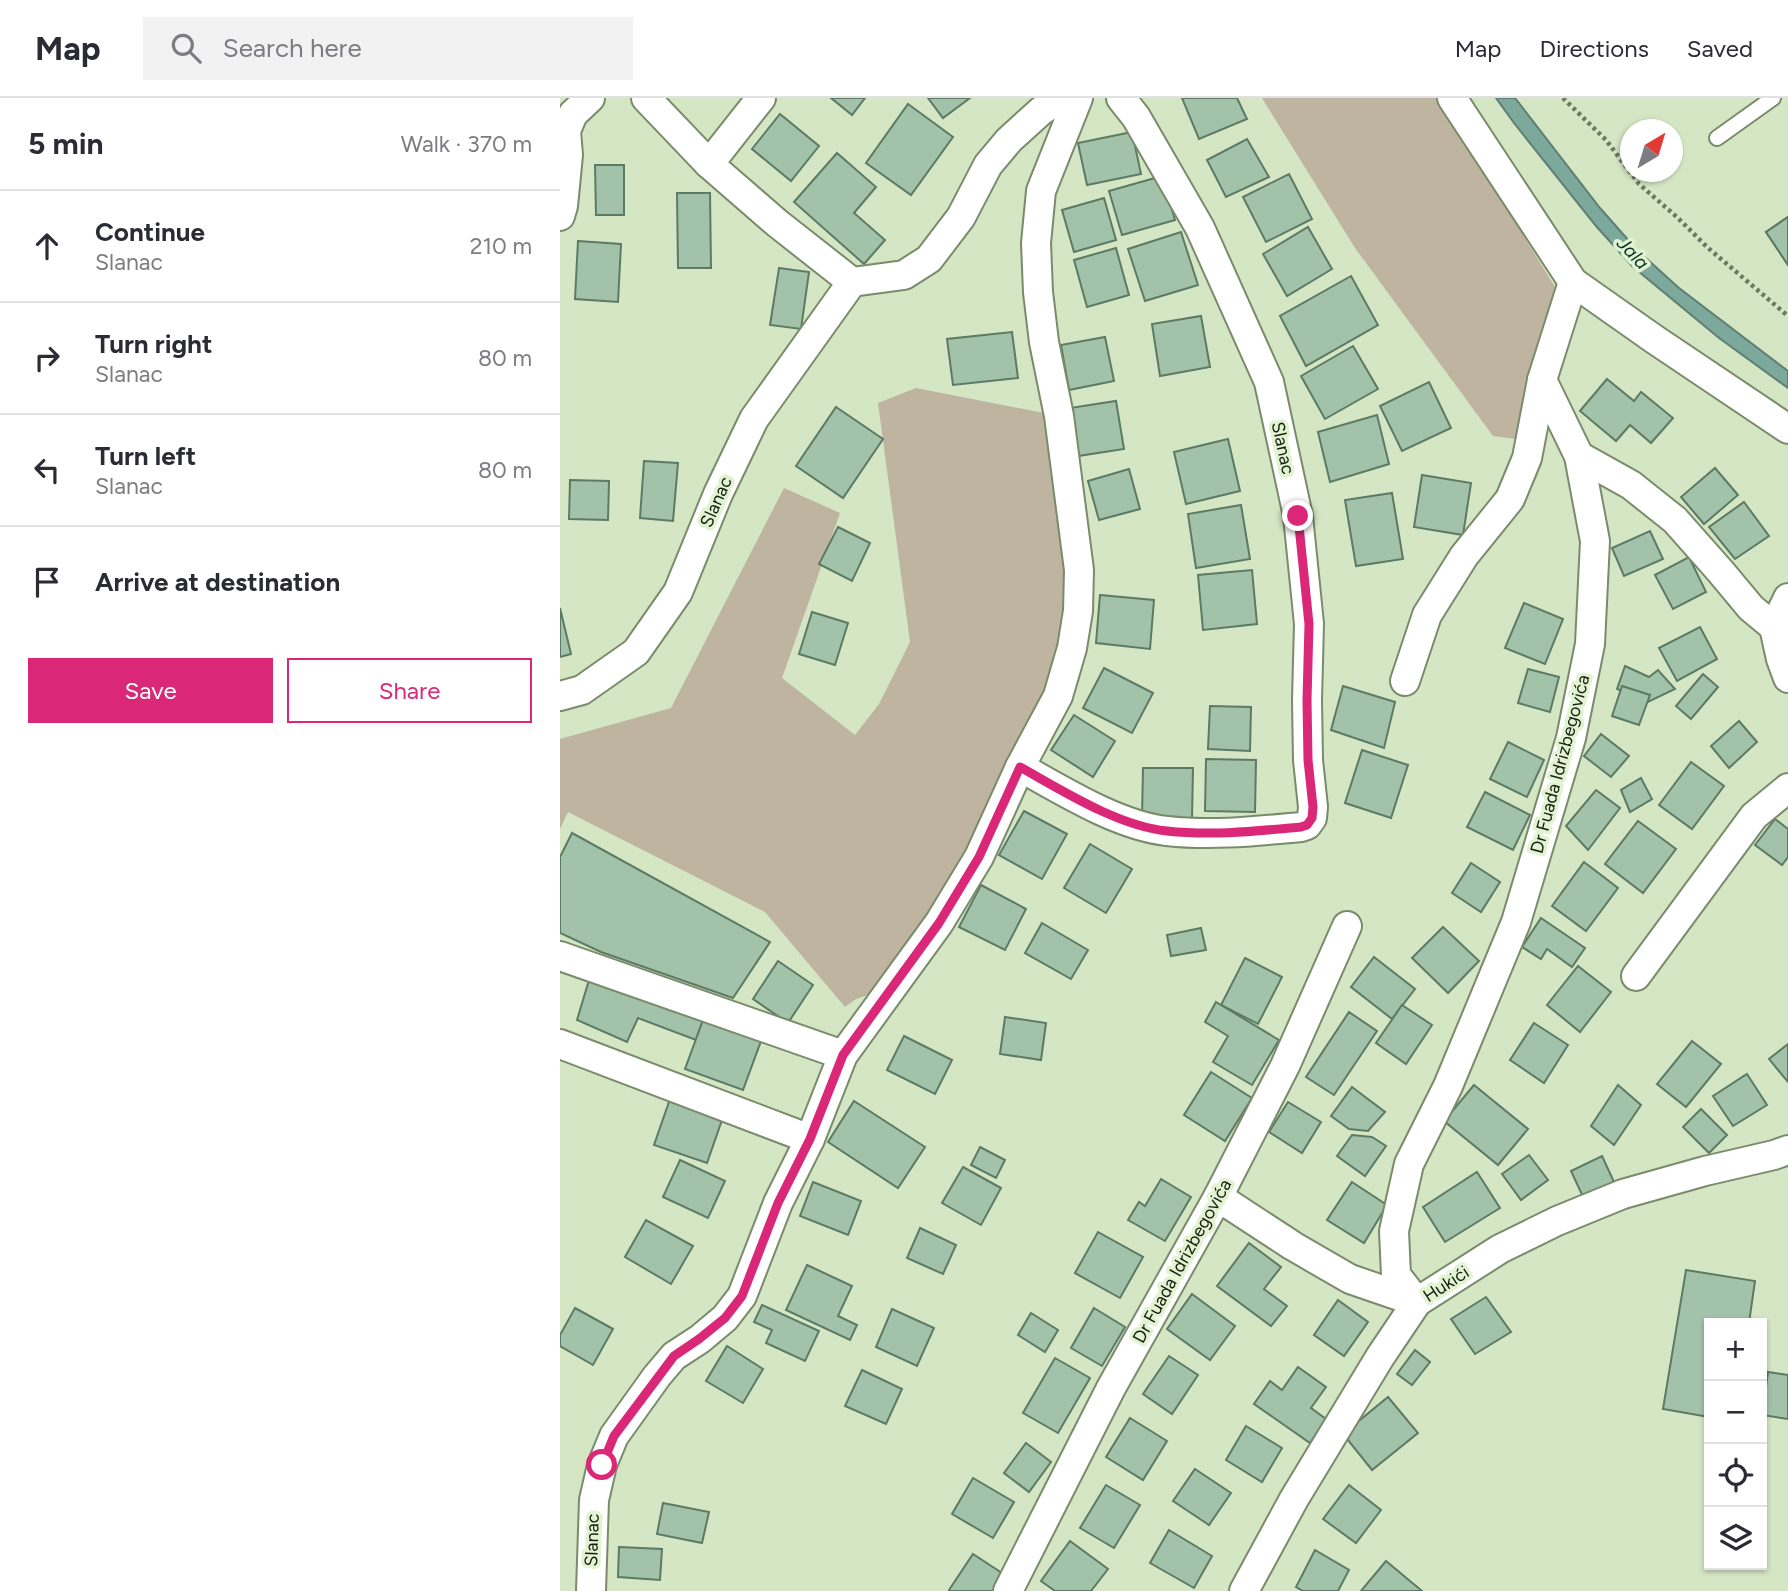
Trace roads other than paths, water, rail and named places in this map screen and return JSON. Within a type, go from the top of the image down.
[{"type":"street","points":[[560,216],[568,155],[566,131],[573,114],[590,98]]},
{"type":"street","points":[[646,98],[709,164],[777,223],[852,282],[904,275],[929,259],[961,217],[988,165],[1009,140],[1060,98]]},
{"type":"street","points":[[709,164],[761,98]]},
{"type":"street","name":"Slanac","points":[[591,1591],[594,1500],[602,1465],[614,1436],[674,1356],[725,1318],[742,1296],[778,1203],[810,1139],[843,1055],[946,912],[979,857],[1020,767],[1058,696],[1072,648],[1078,611],[1079,570],[1059,416],[1044,342],[1036,243],[1041,191],[1078,98]]},
{"type":"street","name":"Slanac","points":[[1020,767],[1094,808],[1142,826],[1166,831],[1234,833],[1301,827],[1307,825],[1312,818],[1307,700],[1309,624],[1298,516],[1269,382],[1200,228],[1136,117],[1121,98]]},
{"type":"street","points":[[1452,98],[1573,282],[1788,429]]},
{"type":"street","name":"Slanac","points":[[560,696],[582,690],[636,652],[678,592],[718,494],[754,419],[852,282]]},
{"type":"street","points":[[1405,681],[1427,615],[1464,556],[1510,499],[1527,458],[1542,380],[1573,282]]},
{"type":"street","name":"Dr Fuada Idrizbegovića","points":[[1417,1302],[1396,1275],[1394,1231],[1409,1164],[1448,1086],[1516,922],[1571,738],[1590,643],[1595,541],[1579,456],[1542,380]]},
{"type":"street","points":[[1579,456],[1631,485],[1675,520],[1751,608],[1774,627],[1788,678]]},
{"type":"street","points":[[1774,627],[1788,598]]},
{"type":"street","points":[[1636,976],[1754,816],[1788,788]]},
{"type":"street","name":"Dr Fuada Idrizbegovića","points":[[1007,1591],[1111,1388],[1218,1198],[1285,1066],[1346,926]]},
{"type":"street","points":[[560,956],[843,1055]]},
{"type":"street","points":[[560,1044],[810,1139]]},
{"type":"street","name":"Hukići","points":[[1244,1591],[1294,1499],[1380,1357],[1417,1302],[1500,1249],[1623,1194],[1788,1150]]},
{"type":"street","points":[[1218,1198],[1350,1279],[1417,1302]]},
{"type":"lane","points":[[1717,138],[1773,98]]},
{"type":"water","name":"Jala","points":[[1496,98],[1515,98],[1600,208],[1637,250],[1679,288],[1788,371],[1788,388],[1719,338],[1632,266],[1596,226]]}]
